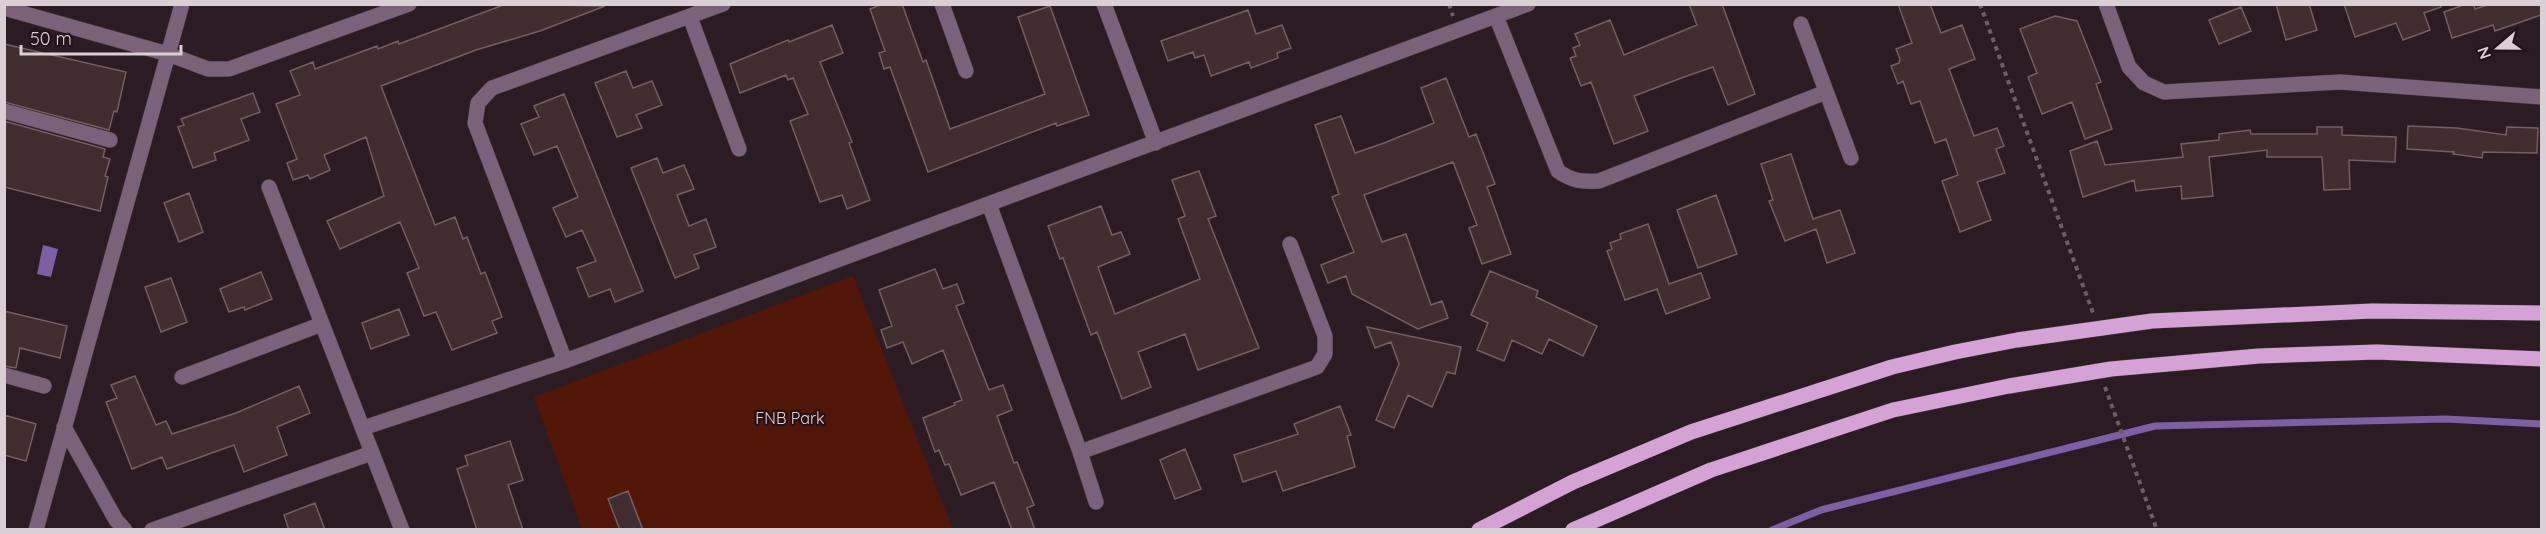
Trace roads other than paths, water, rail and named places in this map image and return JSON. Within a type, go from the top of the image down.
[{"type":"main road","points":[[1479,530],[1573,482],[1713,424],[1892,367],[2017,340],[2152,321],[2372,311],[2541,313]]},
{"type":"main road","points":[[1573,530],[1711,471],[1893,410],[2099,371],[2259,356],[2377,352],[2541,359]]},
{"type":"street","points":[[36,530],[182,4]]},
{"type":"street","points":[[4,8],[168,54],[208,69],[229,69],[409,4]]},
{"type":"street","points":[[565,362],[475,123],[478,103],[492,88],[723,4]]},
{"type":"street","points":[[1104,4],[1156,143]]},
{"type":"street","points":[[363,428],[565,362],[1528,4]]},
{"type":"street","points":[[2106,4],[2129,67],[2144,83],[2164,92],[2340,82],[2541,97]]},
{"type":"street","points":[[946,6],[966,71]]},
{"type":"street","points":[[1496,16],[1558,171],[1569,179],[1582,182],[1599,181],[1826,92]]},
{"type":"street","points":[[690,17],[739,149]]},
{"type":"street","points":[[1801,24],[1851,158]]},
{"type":"street","points":[[4,111],[110,140]]},
{"type":"street","points":[[269,187],[402,530]]},
{"type":"street","points":[[989,204],[1080,452],[1096,502]]},
{"type":"street","points":[[1080,452],[1317,367],[1325,354],[1325,336],[1290,244]]},
{"type":"street","points":[[182,377],[322,324]]},
{"type":"street","points":[[4,375],[44,386]]},
{"type":"street","points":[[64,427],[116,520],[125,530]]},
{"type":"street","points":[[152,530],[372,453]]},
{"type":"waterway","points":[[1772,530],[1821,510],[2155,426],[2446,419],[2542,424]]},
{"type":"park label","name":"FNB Park","points":[[790,418]]}]
